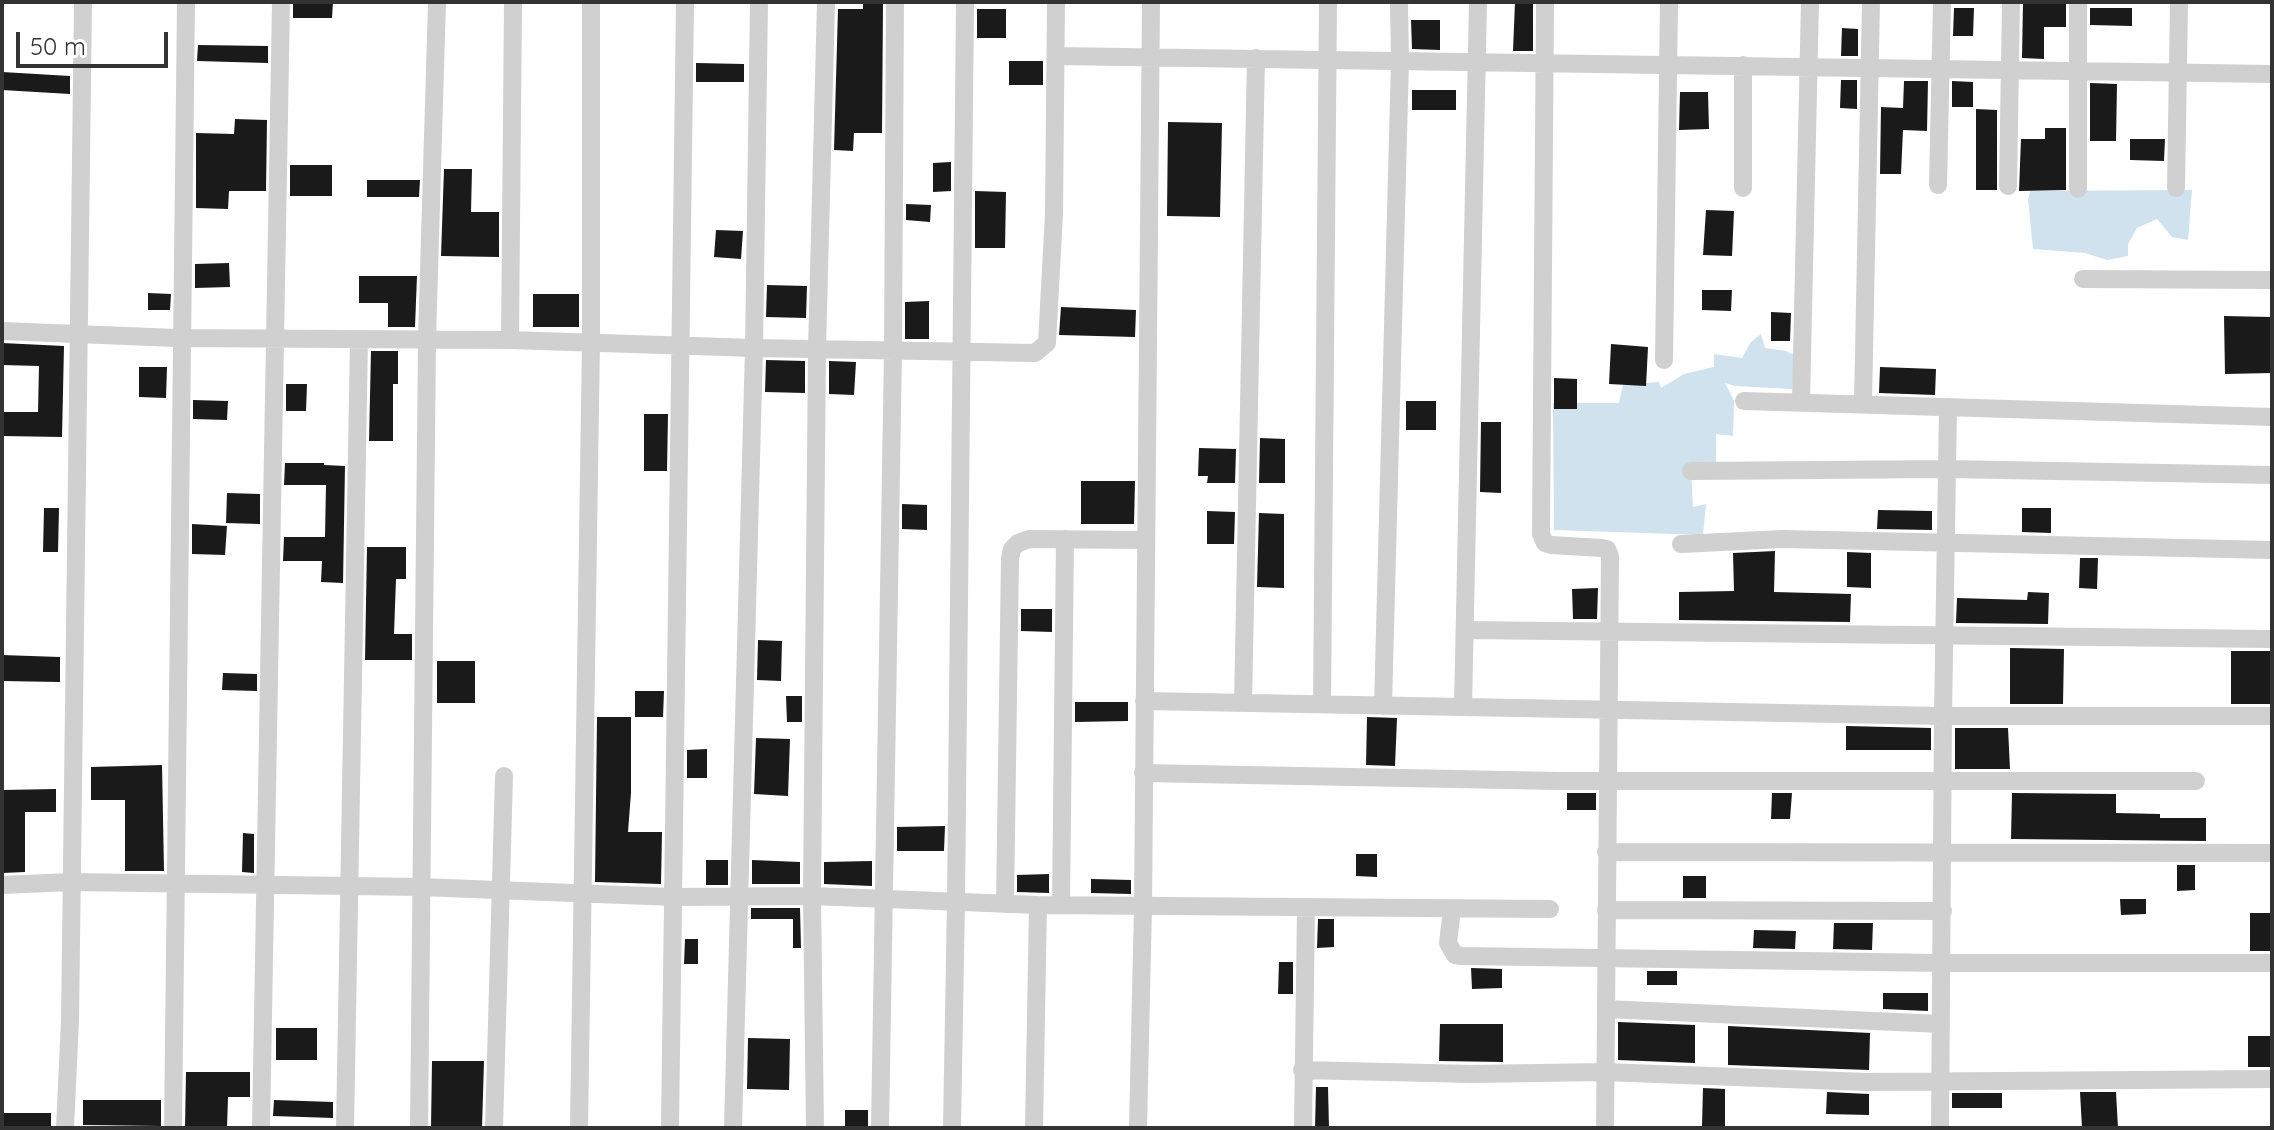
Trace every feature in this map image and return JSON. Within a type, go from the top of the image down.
[{"type":"street","points":[[65,1128],[83,2]]},
{"type":"street","points":[[173,1128],[186,2]]},
{"type":"street","points":[[261,1128],[281,2]]},
{"type":"street","points":[[419,1128],[427,339],[437,2]]},
{"type":"street","points":[[510,340],[513,2]]},
{"type":"street","points":[[579,1128],[585,893],[591,342],[591,2]]},
{"type":"street","points":[[670,1128],[685,2]]},
{"type":"street","points":[[733,1128],[754,348],[759,2]]},
{"type":"street","points":[[815,1128],[812,896],[817,349],[826,2]]},
{"type":"street","points":[[880,1128],[893,351],[895,2]]},
{"type":"street","points":[[952,1128],[965,2]]},
{"type":"street","points":[[2,331],[182,338],[510,340],[1035,353],[1047,343],[1054,214],[1056,2]]},
{"type":"street","points":[[1138,1128],[1143,906],[1151,2]]},
{"type":"street","points":[[1322,703],[1328,2]]},
{"type":"street","points":[[1383,706],[1399,2]]},
{"type":"street","points":[[1463,707],[1478,2]]},
{"type":"street","points":[[1545,2],[1541,534],[1545,543],[1551,545],[1609,551],[1605,1128]]},
{"type":"street","points":[[1664,360],[1669,2]]},
{"type":"street","points":[[1801,401],[1810,2]]},
{"type":"street","points":[[1863,403],[1871,2]]},
{"type":"street","points":[[1938,185],[1942,2]]},
{"type":"street","points":[[2008,186],[2011,2]]},
{"type":"street","points":[[2078,2],[2078,189]]},
{"type":"street","points":[[2176,188],[2179,2]]},
{"type":"street","points":[[1056,56],[2272,74]]},
{"type":"street","points":[[1243,703],[1256,58]]},
{"type":"street","points":[[1743,65],[1743,188]]},
{"type":"street","points":[[2083,279],[2272,280]]},
{"type":"street","points":[[345,1128],[359,339]]},
{"type":"street","points":[[1744,401],[2272,417]]},
{"type":"street","points":[[1940,1128],[1948,407]]},
{"type":"street","points":[[1691,471],[1947,469],[2272,475]]},
{"type":"street","points":[[1005,904],[1012,549],[1029,539],[1146,540]]},
{"type":"street","points":[[1061,905],[1065,539]]},
{"type":"street","points":[[1681,544],[1782,539],[2272,550]]},
{"type":"street","points":[[1465,630],[2272,639]]},
{"type":"street","points":[[1144,701],[1943,716],[2272,716]]},
{"type":"street","points":[[1143,773],[1607,781],[2196,781]]},
{"type":"street","points":[[494,1128],[504,776]]},
{"type":"street","points":[[1606,852],[2272,853]]},
{"type":"street","points":[[2,885],[71,882],[501,888],[674,897],[812,896],[1038,905],[1550,909]]},
{"type":"street","points":[[1034,1128],[1038,905]]},
{"type":"street","points":[[1303,1128],[1306,907]]},
{"type":"street","points":[[1452,909],[1448,943],[1455,955],[1941,963],[2272,963]]},
{"type":"street","points":[[1606,910],[1943,911]]},
{"type":"street","points":[[1606,1009],[1941,1024]]},
{"type":"street","points":[[1302,1070],[1471,1074],[1605,1072],[1866,1082],[2272,1079]]},
{"type":"water","points":[[2192,190],[2188,240],[2172,237],[2157,219],[2137,228],[2128,244],[2128,256],[2107,260],[2085,253],[2033,249],[2028,200],[2030,191]]},
{"type":"water","points":[[1761,334],[1765,348],[1796,356],[1792,389],[1725,383],[1734,401],[1733,436],[1716,434],[1716,464],[1691,471],[1693,507],[1706,504],[1703,535],[1554,530],[1553,403],[1619,403],[1623,385],[1659,382],[1661,388],[1684,374],[1714,367],[1714,354],[1742,358],[1751,342]]},
{"type":"building","points":[[293,2],[333,2],[332,18],[293,18]]},
{"type":"building","points":[[863,2],[883,2],[882,133],[854,133],[853,151],[834,150],[838,9],[863,9]]},
{"type":"building","points":[[1515,2],[1533,2],[1533,51],[1513,51]]},
{"type":"building","points":[[2023,2],[2066,2],[2066,27],[2044,27],[2044,59],[2022,58]]},
{"type":"building","points":[[1954,8],[1974,8],[1973,36],[1953,36]]},
{"type":"building","points":[[2090,8],[2132,8],[2132,26],[2090,25]]},
{"type":"building","points":[[977,9],[1006,9],[1006,38],[977,38]]},
{"type":"building","points":[[1411,20],[1440,20],[1440,50],[1412,49]]},
{"type":"building","points":[[1842,28],[1858,29],[1858,56],[1841,56]]},
{"type":"building","points":[[198,45],[268,46],[268,63],[197,61]]},
{"type":"building","points":[[1009,61],[1043,61],[1043,85],[1009,85]]},
{"type":"building","points":[[696,63],[744,64],[744,82],[696,82]]},
{"type":"building","points":[[2,72],[70,76],[70,94],[2,90]]},
{"type":"building","points":[[1841,80],[1857,80],[1857,109],[1840,108]]},
{"type":"building","points":[[1904,81],[1928,81],[1927,131],[1903,130],[1901,174],[1880,174],[1881,107],[1903,108]]},
{"type":"building","points":[[1952,81],[1973,82],[1973,107],[1952,107]]},
{"type":"building","points":[[2090,83],[2117,84],[2116,141],[2090,141]]},
{"type":"building","points":[[1412,90],[1456,90],[1456,110],[1412,110]]},
{"type":"building","points":[[1680,92],[1708,92],[1709,129],[1679,130]]},
{"type":"building","points":[[1976,109],[1997,110],[1997,190],[1976,190]]},
{"type":"building","points":[[235,119],[267,120],[266,191],[229,191],[228,209],[196,208],[196,133],[234,134]]},
{"type":"building","points":[[1168,122],[1222,123],[1220,217],[1167,216]]},
{"type":"building","points":[[2045,128],[2066,128],[2066,190],[2019,191],[2021,139],[2045,139]]},
{"type":"building","points":[[2130,139],[2165,139],[2164,161],[2130,160]]},
{"type":"building","points":[[951,162],[951,191],[933,192],[933,163]]},
{"type":"building","points":[[290,165],[332,165],[332,196],[290,196]]},
{"type":"building","points":[[444,169],[472,169],[471,212],[499,212],[499,257],[441,256]]},
{"type":"building","points":[[367,180],[420,180],[419,197],[367,197]]},
{"type":"building","points":[[975,191],[1006,192],[1005,248],[975,248]]},
{"type":"building","points":[[906,204],[931,205],[930,222],[906,220]]},
{"type":"building","points":[[1706,210],[1734,211],[1732,256],[1703,255]]},
{"type":"building","points":[[716,230],[743,231],[741,259],[714,257]]},
{"type":"building","points":[[229,263],[230,287],[195,288],[195,264]]},
{"type":"building","points":[[359,276],[417,276],[415,327],[388,327],[388,303],[359,303]]},
{"type":"building","points":[[767,285],[807,286],[806,318],[766,317]]},
{"type":"building","points":[[1702,290],[1732,290],[1731,311],[1702,310]]},
{"type":"building","points":[[148,293],[171,294],[170,310],[148,310]]},
{"type":"building","points":[[533,294],[579,294],[579,327],[533,327]]},
{"type":"building","points":[[929,301],[929,339],[905,339],[905,302]]},
{"type":"building","points":[[1061,307],[1136,310],[1135,337],[1059,335]]},
{"type":"building","points":[[1771,312],[1791,313],[1790,341],[1771,341]]},
{"type":"building","points":[[2224,316],[2272,317],[2272,373],[2225,374]]},
{"type":"building","points":[[2,343],[64,346],[62,437],[2,436],[2,412],[38,412],[39,366],[2,365]]},
{"type":"building","points":[[1611,344],[1648,347],[1646,386],[1609,384]]},
{"type":"building","points":[[371,351],[398,351],[398,384],[393,384],[393,441],[369,441]]},
{"type":"building","points":[[766,360],[805,361],[805,393],[765,392]]},
{"type":"building","points":[[829,361],[856,362],[854,395],[829,394]]},
{"type":"building","points":[[139,367],[167,367],[166,398],[139,397]]},
{"type":"building","points":[[1880,367],[1936,369],[1935,395],[1879,393]]},
{"type":"building","points":[[1554,378],[1577,379],[1577,409],[1554,409]]},
{"type":"building","points":[[286,384],[307,384],[306,411],[286,411]]},
{"type":"building","points":[[193,400],[228,401],[227,420],[193,419]]},
{"type":"building","points":[[1406,401],[1436,401],[1436,430],[1406,430]]},
{"type":"building","points":[[644,414],[668,414],[667,471],[644,471]]},
{"type":"building","points":[[1481,422],[1501,422],[1501,493],[1480,492]]},
{"type":"building","points":[[1260,438],[1285,439],[1285,483],[1259,483]]},
{"type":"building","points":[[1199,448],[1236,449],[1235,483],[1207,483],[1208,476],[1198,476]]},
{"type":"building","points":[[285,463],[345,466],[343,583],[321,582],[322,561],[283,561],[284,537],[325,537],[326,485],[284,485]]},
{"type":"building","points":[[1081,481],[1135,481],[1134,524],[1081,524]]},
{"type":"building","points":[[227,493],[260,494],[260,524],[226,523]]},
{"type":"building","points":[[902,504],[927,505],[927,530],[902,529]]},
{"type":"building","points":[[44,508],[59,508],[58,552],[43,552]]},
{"type":"building","points":[[2022,508],[2051,508],[2051,533],[2022,532]]},
{"type":"building","points":[[1878,510],[1932,511],[1932,530],[1877,529]]},
{"type":"building","points":[[1207,511],[1235,512],[1234,544],[1207,544]]},
{"type":"building","points":[[1259,513],[1284,514],[1284,588],[1257,587]]},
{"type":"building","points":[[192,524],[227,526],[225,555],[192,554]]},
{"type":"building","points":[[367,547],[406,547],[406,579],[396,579],[394,634],[412,634],[412,660],[365,660]]},
{"type":"building","points":[[1775,551],[1774,592],[1851,594],[1850,622],[1679,620],[1679,592],[1734,591],[1733,553]]},
{"type":"building","points":[[1847,552],[1871,553],[1871,588],[1847,587]]},
{"type":"building","points":[[2080,558],[2098,558],[2097,589],[2079,588]]},
{"type":"building","points":[[1598,588],[1597,619],[1573,619],[1572,589]]},
{"type":"building","points":[[2028,592],[2049,593],[2048,624],[1956,623],[1957,598],[2027,600]]},
{"type":"building","points":[[1021,609],[1052,609],[1052,632],[1021,631]]},
{"type":"building","points":[[758,640],[782,641],[781,681],[757,680]]},
{"type":"building","points":[[2010,648],[2064,649],[2063,704],[2010,704]]},
{"type":"building","points":[[2231,651],[2272,651],[2272,704],[2231,704]]},
{"type":"building","points":[[2,655],[60,657],[60,682],[2,681]]},
{"type":"building","points":[[437,661],[475,661],[475,703],[437,703]]},
{"type":"building","points":[[223,673],[257,674],[257,691],[222,690]]},
{"type":"building","points":[[635,691],[664,691],[663,717],[635,717]]},
{"type":"building","points":[[786,696],[802,696],[802,722],[787,722]]},
{"type":"building","points":[[1075,702],[1128,702],[1128,721],[1075,722]]},
{"type":"building","points":[[597,717],[631,717],[628,832],[662,832],[661,884],[595,882]]},
{"type":"building","points":[[1367,717],[1397,718],[1395,766],[1366,765]]},
{"type":"building","points":[[1846,726],[1931,728],[1931,750],[1846,750]]},
{"type":"building","points":[[1955,728],[2008,728],[2010,769],[1955,769]]},
{"type":"building","points":[[756,738],[790,739],[788,796],[754,794]]},
{"type":"building","points":[[707,749],[707,778],[687,778],[687,750]]},
{"type":"building","points":[[162,765],[164,871],[125,871],[125,800],[91,800],[91,767]]},
{"type":"building","points":[[56,789],[56,812],[25,812],[25,872],[2,873],[2,790]]},
{"type":"building","points":[[1567,793],[1596,793],[1596,810],[1567,810]]},
{"type":"building","points":[[1772,793],[1792,793],[1790,819],[1771,819]]},
{"type":"building","points":[[2012,793],[2116,794],[2116,813],[2160,814],[2160,818],[2206,818],[2206,841],[2011,839]]},
{"type":"building","points":[[945,826],[944,851],[897,851],[897,827]]},
{"type":"building","points":[[243,833],[254,834],[254,873],[242,872]]},
{"type":"building","points":[[1356,854],[1377,854],[1377,877],[1356,876]]},
{"type":"building","points":[[706,860],[728,860],[728,885],[706,885]]},
{"type":"building","points":[[752,860],[800,862],[800,884],[752,884]]},
{"type":"building","points":[[872,861],[872,886],[824,884],[824,862]]},
{"type":"building","points":[[2177,865],[2195,865],[2195,890],[2177,891]]},
{"type":"building","points":[[1049,874],[1049,893],[1017,892],[1017,875]]},
{"type":"building","points":[[1683,876],[1706,876],[1706,898],[1683,898]]},
{"type":"building","points":[[1091,879],[1131,880],[1131,894],[1091,893]]},
{"type":"building","points":[[2120,899],[2146,899],[2146,914],[2121,915]]},
{"type":"building","points":[[751,908],[800,908],[801,948],[793,948],[793,919],[751,919]]},
{"type":"building","points":[[2250,913],[2272,913],[2272,951],[2250,951]]},
{"type":"building","points":[[1318,919],[1334,919],[1334,947],[1317,948]]},
{"type":"building","points":[[1834,923],[1873,923],[1872,950],[1833,949]]},
{"type":"building","points":[[1754,930],[1796,931],[1795,949],[1753,948]]},
{"type":"building","points":[[685,939],[698,939],[698,964],[684,964]]},
{"type":"building","points":[[1279,962],[1293,962],[1293,994],[1278,994]]},
{"type":"building","points":[[1471,968],[1502,969],[1502,988],[1472,989]]},
{"type":"building","points":[[1647,971],[1677,971],[1677,985],[1647,985]]},
{"type":"building","points":[[1883,993],[1928,993],[1928,1011],[1883,1009]]},
{"type":"building","points":[[1618,1022],[1695,1025],[1695,1063],[1618,1060]]},
{"type":"building","points":[[1440,1024],[1503,1024],[1503,1062],[1439,1061]]},
{"type":"building","points":[[1728,1026],[1870,1033],[1869,1070],[1728,1065]]},
{"type":"building","points":[[276,1028],[317,1028],[317,1060],[276,1060]]},
{"type":"building","points":[[2248,1036],[2272,1036],[2272,1067],[2248,1067]]},
{"type":"building","points":[[748,1038],[790,1039],[789,1090],[747,1089]]},
{"type":"building","points":[[432,1061],[484,1061],[482,1128],[431,1128]]},
{"type":"building","points":[[186,1072],[250,1072],[250,1097],[228,1097],[227,1128],[185,1128]]},
{"type":"building","points":[[1316,1087],[1328,1087],[1329,1128],[1315,1128]]},
{"type":"building","points":[[1703,1088],[1725,1089],[1725,1126],[1702,1126]]},
{"type":"building","points":[[1827,1092],[1869,1094],[1869,1115],[1826,1114]]},
{"type":"building","points":[[2080,1092],[2116,1092],[2118,1128],[2082,1128]]},
{"type":"building","points":[[1952,1093],[2002,1093],[2002,1108],[1952,1108]]},
{"type":"building","points":[[83,1100],[161,1100],[161,1126],[83,1125]]},
{"type":"building","points":[[274,1100],[333,1102],[333,1118],[273,1116]]},
{"type":"building","points":[[845,1110],[868,1110],[868,1128],[845,1128]]},
{"type":"building","points":[[2,1113],[51,1113],[51,1128],[2,1128]]}]
